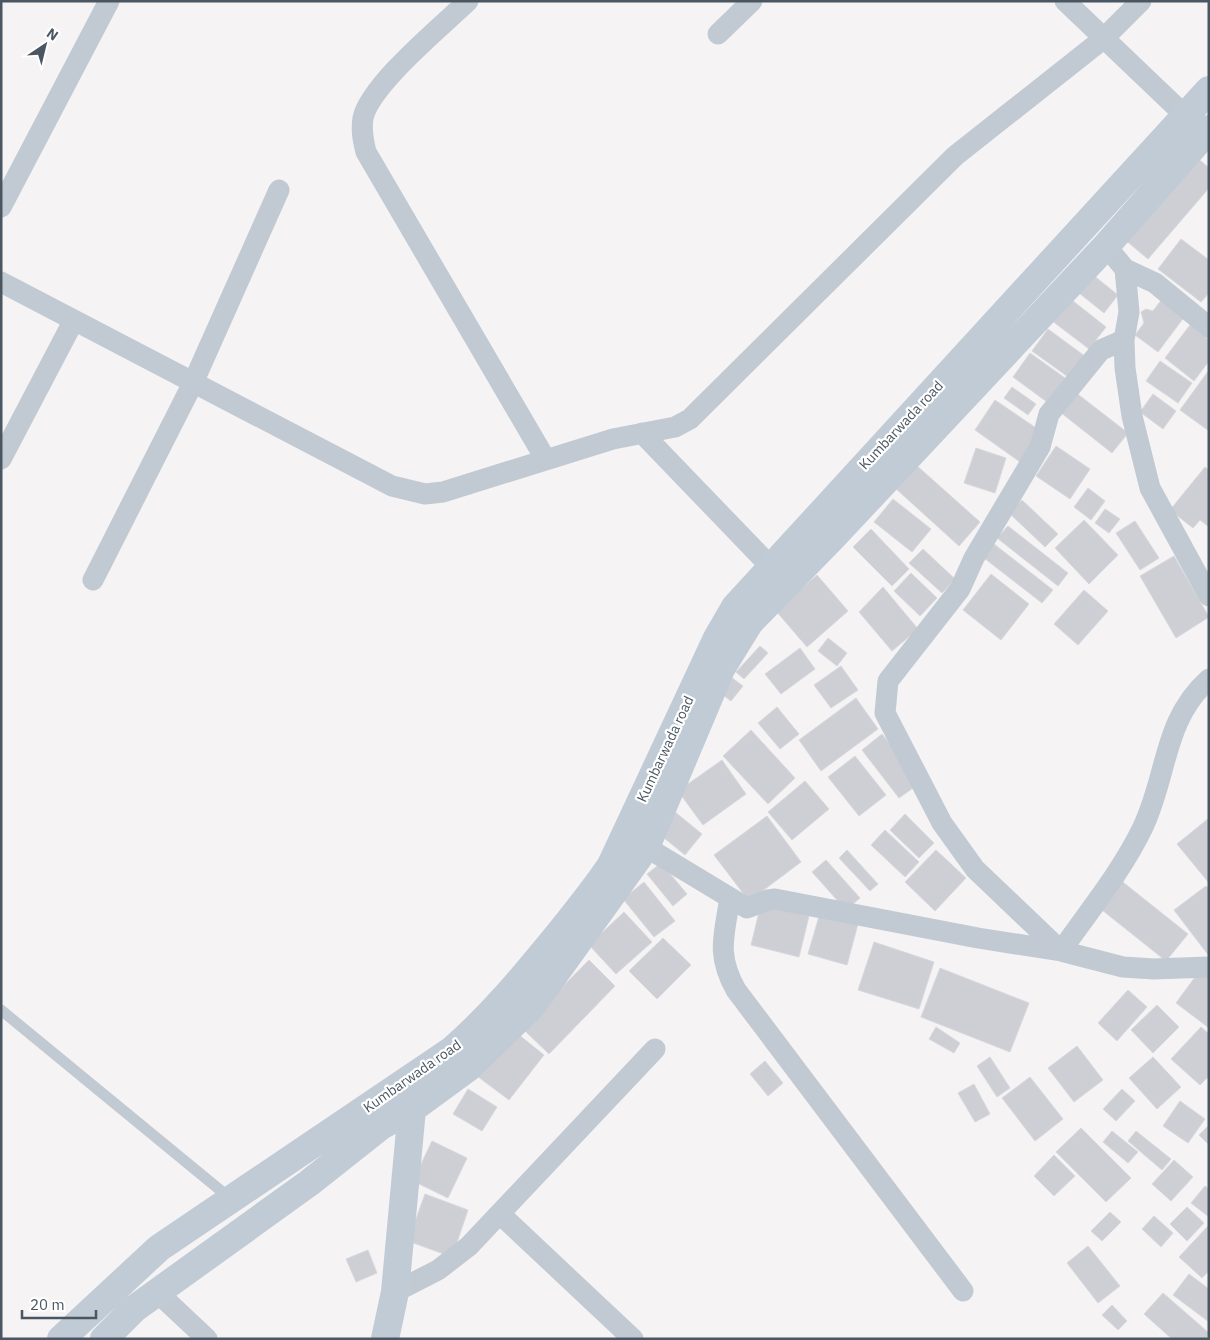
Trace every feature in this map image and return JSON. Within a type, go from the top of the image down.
[{"type":"street","points":[[1,207],[109,1]]},
{"type":"street","points":[[468,1],[373,96],[363,116],[362,135],[366,152],[546,460]]},
{"type":"street","points":[[718,34],[752,1]]},
{"type":"street","points":[[1065,1],[1185,115],[1207,131]]},
{"type":"street","points":[[1,282],[392,486],[425,494],[443,492],[613,439],[675,427],[690,419],[955,156],[1103,39],[1141,1]]},
{"type":"street","name":"Kumbarwada road","points":[[61,1339],[159,1248],[452,1050],[481,1025],[511,992],[598,885],[611,865],[726,621],[750,588],[1209,90]]},
{"type":"street","name":"Kumbarwada road","points":[[104,1339],[134,1309],[309,1183],[381,1126],[412,1109],[468,1068],[532,1006],[646,847],[721,669],[740,635],[1106,246],[1207,131]]},
{"type":"street","points":[[93,580],[193,383],[278,190]]},
{"type":"street","points":[[1106,246],[1125,269],[1155,283],[1209,327]]},
{"type":"street","points":[[1125,269],[1129,312],[1124,340],[1124,368],[1132,416],[1150,488],[1209,596]]},
{"type":"street","points":[[1,459],[74,320]]},
{"type":"street","points":[[1061,951],[976,869],[942,823],[885,713],[888,681],[960,589],[974,558],[1040,447],[1050,414],[1101,350],[1124,340]]},
{"type":"street","points":[[642,433],[771,567]]},
{"type":"street","points":[[1061,951],[1131,849],[1154,802],[1175,723],[1194,692],[1209,679]]},
{"type":"street","points":[[646,847],[747,908],[775,899],[978,938],[1061,951],[1123,967],[1154,969],[1209,967]]},
{"type":"street","points":[[730,898],[723,959],[726,972],[736,990],[963,1291]]},
{"type":"street","points":[[394,1292],[449,1262],[469,1246],[655,1049]]},
{"type":"street","points":[[385,1339],[394,1292],[412,1109]]},
{"type":"street","points":[[500,1214],[633,1339]]},
{"type":"street","points":[[157,1292],[207,1339]]},
{"type":"lane","points":[[1,1010],[231,1199]]},
{"type":"building","points":[[1195,156],[1209,168],[1209,188],[1148,259],[1124,239]]},
{"type":"building","points":[[1181,239],[1209,260],[1209,293],[1201,302],[1158,269]]},
{"type":"building","points":[[1093,275],[1118,295],[1104,313],[1079,293]]},
{"type":"building","points":[[1068,297],[1106,327],[1089,349],[1051,320]]},
{"type":"building","points":[[1162,299],[1185,316],[1158,352],[1135,335],[1144,323],[1141,312],[1146,309],[1153,311]]},
{"type":"building","points":[[1190,325],[1209,339],[1209,361],[1194,381],[1165,358]]},
{"type":"building","points":[[1048,329],[1086,357],[1071,379],[1032,351]]},
{"type":"building","points":[[1030,353],[1065,378],[1047,402],[1013,377]]},
{"type":"building","points":[[1160,361],[1192,383],[1178,403],[1146,381]]},
{"type":"building","points":[[1209,370],[1209,431],[1180,410]]},
{"type":"building","points":[[1012,387],[1036,404],[1028,415],[1004,398]]},
{"type":"building","points":[[1075,392],[1128,433],[1112,453],[1060,412]]},
{"type":"building","points":[[1153,394],[1176,411],[1163,429],[1140,412]]},
{"type":"building","points":[[995,400],[1042,432],[1020,462],[975,430]]},
{"type":"building","points":[[1056,446],[1090,469],[1070,499],[1036,476]]},
{"type":"building","points":[[976,448],[1006,458],[995,493],[964,483]]},
{"type":"building","points":[[915,464],[980,522],[959,546],[894,487]]},
{"type":"building","points":[[1205,467],[1209,470],[1209,527],[1200,520],[1193,528],[1170,510]]},
{"type":"building","points":[[1088,488],[1105,501],[1091,520],[1074,507]]},
{"type":"building","points":[[893,499],[931,529],[912,552],[874,522]]},
{"type":"building","points":[[1022,500],[1058,534],[1045,547],[1009,513]]},
{"type":"building","points":[[1105,509],[1120,519],[1109,533],[1095,523]]},
{"type":"building","points":[[1084,520],[1118,555],[1089,584],[1055,548]]},
{"type":"building","points":[[1135,521],[1159,558],[1140,570],[1116,533]]},
{"type":"building","points":[[1008,526],[1068,573],[1058,586],[997,538]]},
{"type":"building","points":[[871,529],[909,569],[892,586],[853,547]]},
{"type":"building","points":[[994,544],[1053,590],[1042,603],[984,558]]},
{"type":"building","points":[[923,549],[955,579],[942,593],[909,563]]},
{"type":"building","points":[[1174,556],[1209,617],[1176,638],[1140,576]]},
{"type":"building","points":[[911,573],[937,598],[920,616],[894,591]]},
{"type":"building","points":[[991,574],[1029,604],[1001,640],[963,610]]},
{"type":"building","points":[[817,575],[848,611],[807,647],[776,611]]},
{"type":"building","points":[[883,587],[918,629],[892,651],[859,612]]},
{"type":"building","points":[[1084,590],[1108,611],[1078,645],[1054,624]]},
{"type":"building","points":[[828,638],[847,653],[837,666],[818,651]]},
{"type":"building","points":[[760,646],[768,653],[744,679],[736,672]]},
{"type":"building","points":[[800,648],[815,669],[781,694],[765,674]]},
{"type":"building","points":[[841,666],[858,690],[831,708],[814,685]]},
{"type":"building","points":[[731,677],[743,686],[731,701],[719,692]]},
{"type":"building","points":[[856,698],[878,729],[821,771],[799,740]]},
{"type":"building","points":[[777,707],[799,734],[780,749],[758,723]]},
{"type":"building","points":[[751,730],[795,778],[768,804],[723,756]]},
{"type":"building","points":[[882,734],[920,783],[899,798],[862,750]]},
{"type":"building","points":[[855,756],[886,795],[859,816],[828,777]]},
{"type":"building","points":[[722,760],[746,794],[703,825],[678,791]]},
{"type":"building","points":[[805,781],[829,809],[792,840],[768,812]]},
{"type":"building","points":[[675,812],[702,834],[685,855],[658,833]]},
{"type":"building","points":[[905,814],[934,843],[919,858],[890,830]]},
{"type":"building","points":[[767,816],[801,862],[749,901],[714,855]]},
{"type":"building","points":[[1209,818],[1209,883],[1177,844]]},
{"type":"building","points":[[885,830],[919,862],[905,877],[871,845]]},
{"type":"building","points":[[847,850],[878,884],[870,891],[839,858]]},
{"type":"building","points":[[936,850],[966,878],[935,911],[905,882]]},
{"type":"building","points":[[826,860],[860,898],[846,910],[812,872]]},
{"type":"building","points":[[661,863],[687,894],[673,906],[647,874]]},
{"type":"building","points":[[1119,879],[1188,934],[1166,961],[1097,906]]},
{"type":"building","points":[[644,882],[675,921],[654,937],[623,899]]},
{"type":"building","points":[[1206,886],[1209,889],[1209,956],[1174,910]]},
{"type":"building","points":[[761,904],[809,916],[799,957],[751,945]]},
{"type":"building","points":[[624,912],[652,942],[616,974],[589,945]]},
{"type":"building","points":[[820,913],[858,924],[847,965],[808,954]]},
{"type":"building","points":[[663,938],[691,965],[657,999],[629,971]]},
{"type":"building","points":[[874,942],[934,962],[919,1009],[858,990]]},
{"type":"building","points":[[589,960],[615,986],[549,1054],[522,1028]]},
{"type":"building","points":[[940,968],[1029,1003],[1010,1052],[921,1017]]},
{"type":"building","points":[[1201,969],[1209,975],[1209,1028],[1176,1003]]},
{"type":"building","points":[[1128,990],[1147,1007],[1117,1041],[1098,1023]]},
{"type":"building","points":[[1157,1005],[1179,1027],[1153,1053],[1131,1030]]},
{"type":"building","points":[[936,1027],[960,1043],[954,1053],[929,1039]]},
{"type":"building","points":[[1201,1027],[1209,1034],[1209,1076],[1200,1085],[1171,1059]]},
{"type":"building","points":[[513,1030],[544,1055],[509,1100],[477,1076]]},
{"type":"building","points":[[1077,1046],[1103,1080],[1074,1102],[1048,1068]]},
{"type":"building","points":[[990,1057],[1010,1088],[997,1097],[977,1066]]},
{"type":"building","points":[[1153,1057],[1181,1087],[1157,1109],[1129,1078]]},
{"type":"building","points":[[765,1061],[783,1083],[768,1096],[750,1074]]},
{"type":"building","points":[[1030,1077],[1063,1119],[1035,1141],[1002,1098]]},
{"type":"building","points":[[974,1084],[990,1114],[975,1122],[958,1093]]},
{"type":"building","points":[[468,1089],[497,1107],[482,1131],[453,1114]]},
{"type":"building","points":[[1122,1089],[1135,1101],[1116,1121],[1103,1109]]},
{"type":"building","points":[[1180,1101],[1205,1119],[1188,1143],[1163,1126]]},
{"type":"building","points":[[1209,1125],[1209,1145],[1199,1135]]},
{"type":"building","points":[[1081,1128],[1131,1178],[1106,1202],[1056,1152]]},
{"type":"building","points":[[1112,1131],[1138,1152],[1128,1163],[1103,1142]]},
{"type":"building","points":[[1136,1131],[1171,1159],[1162,1170],[1128,1141]]},
{"type":"building","points":[[432,1141],[467,1158],[448,1198],[413,1181]]},
{"type":"building","points":[[1054,1155],[1075,1176],[1054,1196],[1034,1176]]},
{"type":"building","points":[[1174,1160],[1193,1177],[1171,1201],[1152,1184]]},
{"type":"building","points":[[1205,1186],[1209,1189],[1209,1217],[1191,1203]]},
{"type":"building","points":[[425,1194],[468,1210],[452,1257],[408,1241]]},
{"type":"building","points":[[1187,1207],[1204,1223],[1187,1241],[1170,1224]]},
{"type":"building","points":[[1110,1212],[1121,1222],[1102,1241],[1091,1231]]},
{"type":"building","points":[[1154,1216],[1173,1233],[1161,1247],[1142,1229]]},
{"type":"building","points":[[1208,1226],[1209,1271],[1202,1278],[1179,1257]]},
{"type":"building","points":[[1088,1246],[1120,1286],[1098,1303],[1067,1263]]},
{"type":"building","points":[[368,1250],[377,1273],[356,1282],[346,1259]]},
{"type":"building","points":[[1189,1274],[1209,1289],[1209,1322],[1173,1295]]},
{"type":"building","points":[[1163,1293],[1209,1333],[1206,1339],[1172,1339],[1144,1314]]},
{"type":"building","points":[[1112,1305],[1127,1321],[1118,1330],[1102,1315]]}]
